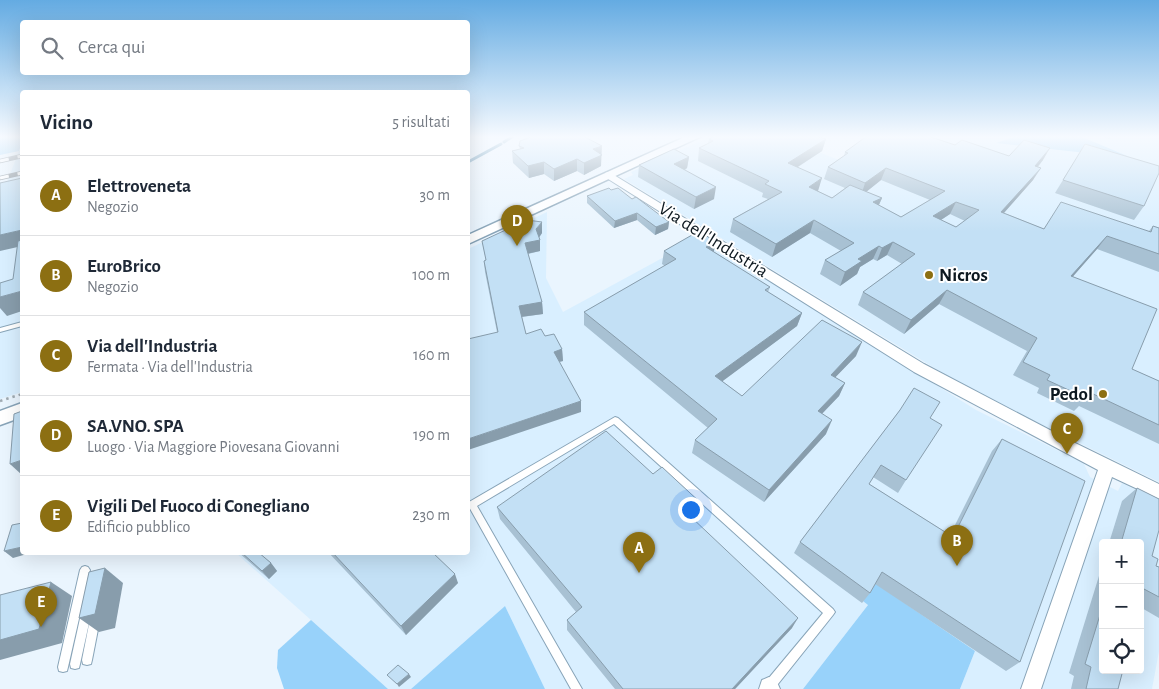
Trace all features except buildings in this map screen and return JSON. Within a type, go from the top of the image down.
[{"type":"street","points":[[470,239],[624,168]]},
{"type":"street","name":"Via dell'Industria","points":[[609,175],[919,368],[1063,445],[1159,492]]},
{"type":"street","points":[[0,418],[20,411]]},
{"type":"street","points":[[1030,689],[1108,466]]},
{"type":"lane","points":[[0,330],[20,325]]},
{"type":"lane","points":[[577,689],[472,505],[615,420],[830,612],[769,688]]},
{"type":"lane","points":[[75,664],[96,567]]},
{"type":"lane","points":[[63,667],[85,570]]},
{"type":"lane","points":[[87,660],[97,612]]},
{"type":"path","points":[[0,401],[20,395]]},
{"type":"shaded area","points":[[12,168],[20,168],[20,393],[0,399],[0,184],[7,182]]},
{"type":"shaded area","points":[[640,168],[1159,168],[1159,482],[969,389],[624,179],[633,175],[631,172]]},
{"type":"shaded area","points":[[547,212],[546,278],[563,312],[701,237],[976,410],[1084,464],[1090,477],[1118,491],[1122,483],[1159,501],[1159,651],[1152,689],[960,689],[975,651],[868,605],[803,689],[545,689],[505,606],[411,689],[388,689],[238,555],[470,555],[470,248]]},
{"type":"shaded area","points":[[875,583],[975,651],[960,689],[803,689],[868,605],[863,601]]},
{"type":"shaded area","points":[[505,606],[545,689],[411,689]]},
{"type":"shaded area","points":[[311,620],[388,689],[284,689],[277,668],[278,650]]},
{"type":"railway","points":[[0,178],[20,173]]},
{"type":"place","name":"SA.VNO. SPA","points":[[517,246]]},
{"type":"place","name":"Nicros","points":[[929,275]]},
{"type":"place","name":"Pedol","points":[[1103,394]]},
{"type":"place","name":"Via dell'Industria","points":[[1067,454]]},
{"type":"place","name":"EuroBrico","points":[[957,566]]},
{"type":"place","name":"Elettroveneta","points":[[639,573]]},
{"type":"place","name":"Vigili Del Fuoco di Conegliano","points":[[41,627]]}]
